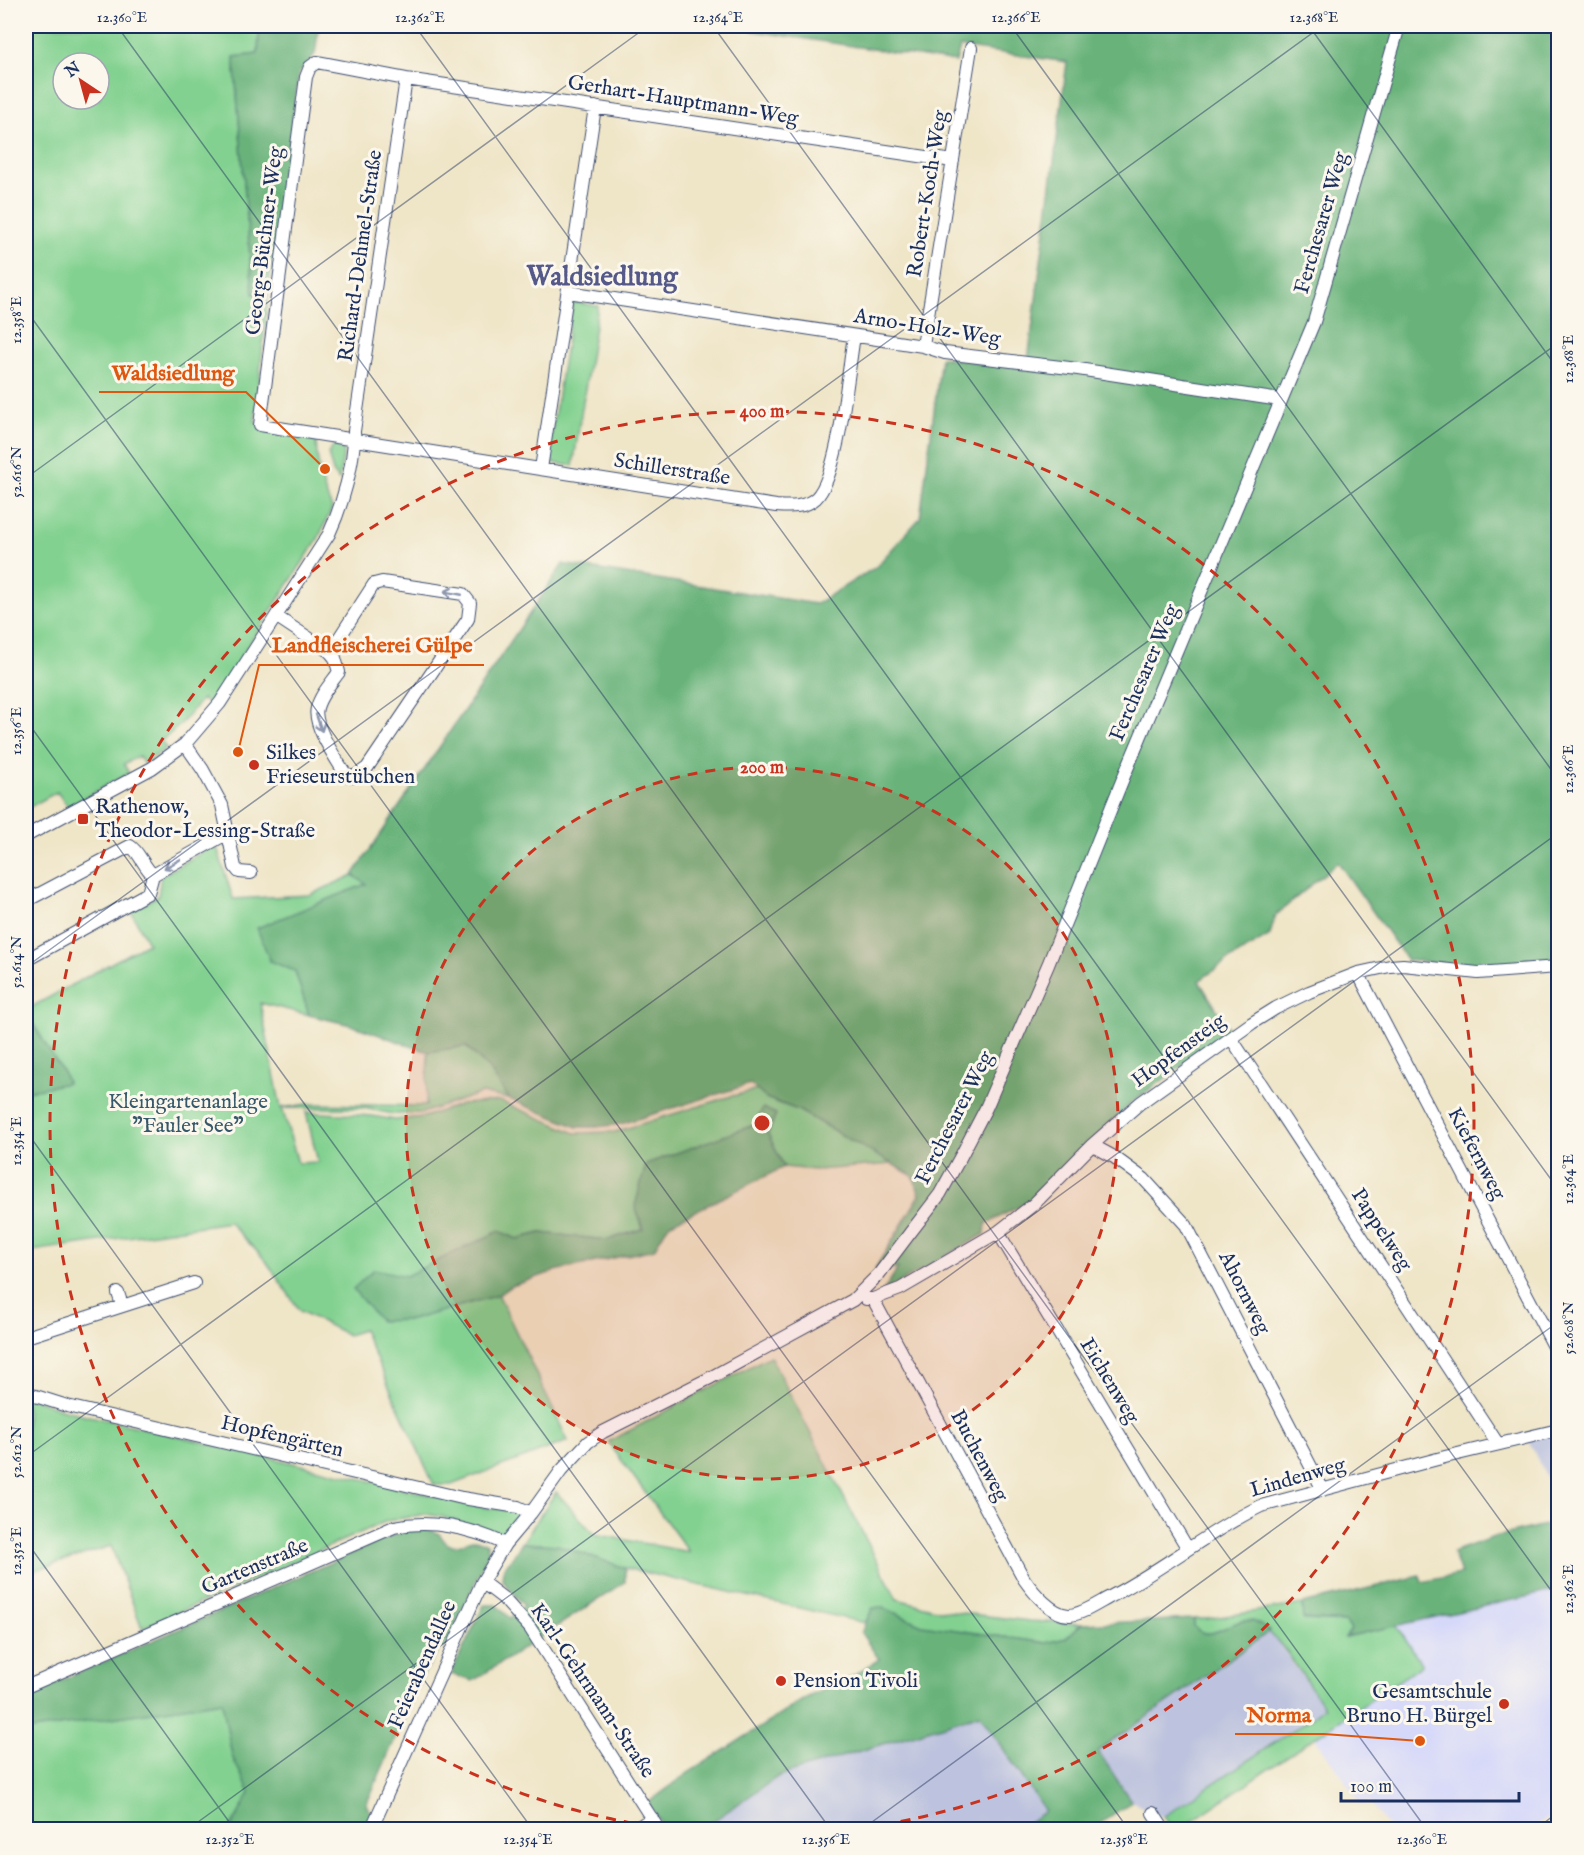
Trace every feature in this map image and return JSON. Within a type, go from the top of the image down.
[{"type":"street","name":"Ferchesarer Weg","points":[[527,1518],[561,1471],[588,1442],[853,1299],[879,1274],[940,1194],[986,1108],[1048,965],[1128,765],[1314,322],[1328,280],[1399,26]]},
{"type":"street","name":"Robert-Koch-Weg","points":[[923,346],[971,48]]},
{"type":"street","name":"Georg-Büchner-Weg","points":[[354,440],[260,425],[306,77],[310,67],[317,62],[406,79]]},
{"type":"street","name":"Gerhart-Hauptmann-Weg","points":[[406,79],[953,161]]},
{"type":"street","name":"Richard-Dehmel-Straße","points":[[26,836],[152,768],[185,744],[220,703],[277,618],[322,546],[339,513],[354,440],[406,79]]},
{"type":"street","points":[[541,469],[595,107]]},
{"type":"street","name":"Arno-Holz-Weg","points":[[568,292],[923,346],[945,352],[1078,369],[1280,400]]},
{"type":"street","name":"Schillerstraße","points":[[354,440],[776,506],[799,506],[815,499],[826,483],[834,462],[854,336]]},
{"type":"street","points":[[277,618],[330,652],[334,658],[339,672],[317,706],[315,717],[346,775],[354,777],[367,768],[468,619],[470,603],[462,594],[382,582],[374,584],[330,652]]},
{"type":"street","points":[[185,744],[203,770],[222,805],[235,867],[239,872],[250,873]]},
{"type":"street","points":[[26,960],[148,893],[153,875],[228,833]]},
{"type":"street","points":[[26,901],[130,846],[135,849],[143,866],[153,875]]},
{"type":"street","name":"Hopfensteig","points":[[873,1299],[900,1289],[998,1232],[1034,1204],[1092,1145],[1140,1103],[1276,1008],[1309,992],[1358,973],[1403,965],[1478,973],[1558,967]]},
{"type":"street","name":"Kiefernweg","points":[[1358,973],[1558,1354]]},
{"type":"street","name":"Pappelweg","points":[[1231,1038],[1498,1444]]},
{"type":"street","name":"Ahornweg","points":[[1092,1145],[1114,1157],[1144,1179],[1186,1225],[1323,1490]]},
{"type":"street","name":"Eichenweg","points":[[998,1232],[1188,1549]]},
{"type":"street","points":[[26,1337],[120,1299],[194,1283]]},
{"type":"street","name":"Ferchesarer Weg","points":[[853,1299],[873,1299]]},
{"type":"street","name":"Buchenweg","points":[[873,1299],[1019,1571],[1029,1587],[1045,1603],[1069,1615]]},
{"type":"street","name":"Hopfengärten","points":[[26,1393],[100,1414],[462,1498],[518,1507],[527,1518]]},
{"type":"street","name":"Lindenweg","points":[[1069,1615],[1122,1591],[1240,1516],[1262,1506],[1558,1430]]},
{"type":"street","name":"Feierabendallee","points":[[372,1830],[482,1582],[505,1544],[527,1518]]},
{"type":"street","name":"Gartenstraße","points":[[26,1687],[394,1527],[412,1523],[430,1523],[475,1533],[505,1544]]},
{"type":"street","name":"Karl-Gehrmann-Straße","points":[[482,1582],[503,1598],[530,1628],[659,1830]]},
{"type":"street","points":[[1153,1813],[1164,1830]]},
{"type":"street","points":[[634,1830],[652,1818]]},
{"type":"shaded area","points":[[1558,1432],[1558,1501],[1528,1440]]},
{"type":"shaded area","name":"Gesamtschule Bruno H. Bürgel","points":[[1558,1590],[1558,1810],[1531,1829],[1389,1829],[1369,1801],[1362,1805],[1315,1738],[1422,1665],[1396,1625]]},
{"type":"shaded area","points":[[1270,1631],[1324,1707],[1310,1719],[1163,1817],[1131,1801],[1097,1751]]},
{"type":"shaded area","points":[[980,1714],[1045,1811],[1018,1829],[714,1830],[710,1824],[780,1776]]},
{"type":"green space","points":[[26,26],[251,26],[259,31],[258,54],[234,57],[253,294],[268,294],[255,422],[316,440],[320,474],[332,508],[318,539],[210,704],[202,699],[180,725],[161,741],[166,748],[144,764],[139,756],[124,764],[129,773],[68,807],[57,792],[26,809]]},
{"type":"green space","points":[[251,26],[319,26],[315,54],[299,73],[268,294],[253,294],[234,57],[258,54],[259,32]]},
{"type":"green space","points":[[722,26],[1558,26],[1558,960],[1481,968],[1407,960],[1338,862],[1275,916],[1270,935],[1199,981],[1230,1031],[1131,1103],[1030,1201],[986,1224],[985,1234],[883,1292],[898,1268],[875,1269],[920,1195],[913,1176],[798,1110],[766,1098],[750,1084],[621,1124],[577,1127],[509,1099],[490,1070],[466,1046],[428,1052],[351,1025],[309,1015],[295,971],[270,961],[257,928],[366,884],[353,875],[563,564],[816,604],[876,567],[920,518],[941,357],[1027,368],[1067,62],[960,47],[956,62]]},
{"type":"green space","points":[[573,302],[598,306],[573,466],[547,462]]},
{"type":"green space","points":[[335,444],[344,451],[339,480],[333,472],[328,454]]},
{"type":"green space","name":"Kleingartenanlage \"Fauler See\"","points":[[216,844],[233,899],[310,895],[353,875],[366,883],[270,961],[295,971],[309,1015],[260,1003],[281,1108],[308,1104],[426,1106],[428,1052],[466,1046],[490,1070],[509,1099],[482,1093],[422,1113],[394,1114],[363,1108],[282,1108],[298,1163],[318,1162],[306,1112],[372,1116],[395,1120],[424,1117],[462,1104],[500,1101],[575,1133],[615,1132],[758,1090],[766,1098],[798,1110],[893,1164],[816,1170],[784,1167],[768,1134],[754,1125],[646,1164],[643,1229],[607,1240],[541,1233],[517,1239],[499,1231],[406,1276],[411,1320],[498,1294],[568,1441],[451,1485],[434,1485],[363,1330],[348,1335],[300,1311],[266,1261],[229,1222],[26,1252],[26,1091],[67,1083],[26,1010],[148,943],[131,911],[158,896],[161,876]]},
{"type":"green space","points":[[26,1013],[64,1074],[67,1083],[26,1091]]},
{"type":"green space","points":[[763,1108],[776,1114],[768,1134],[784,1167],[669,1224],[654,1249],[555,1271],[512,1286],[498,1295],[411,1320],[380,1321],[353,1289],[374,1269],[406,1276],[499,1231],[517,1239],[541,1233],[607,1240],[643,1229],[635,1206],[646,1164],[754,1125]]},
{"type":"green space","points":[[770,1356],[897,1599],[944,1611],[1030,1621],[1081,1624],[1066,1638],[1046,1643],[922,1625],[882,1607],[873,1608],[865,1623],[625,1568],[557,1545],[522,1543],[556,1492],[594,1534],[689,1552],[608,1442]]},
{"type":"green space","points":[[26,1396],[64,1410],[487,1508],[519,1511],[523,1514],[511,1529],[495,1534],[443,1517],[426,1514],[387,1521],[142,1628],[111,1546],[26,1573]]},
{"type":"green space","points":[[1558,1522],[1558,1590],[1345,1637],[1351,1630],[1346,1622],[1303,1619],[1302,1604],[1420,1576],[1422,1582],[1461,1574],[1453,1552],[1494,1537]]},
{"type":"green space","points":[[415,1528],[437,1532],[445,1542],[455,1546],[471,1540],[481,1541],[487,1544],[489,1552],[445,1648],[440,1648],[424,1673],[366,1805],[372,1813],[364,1829],[230,1829],[250,1793],[232,1756],[222,1701],[26,1731],[26,1696],[403,1531]]},
{"type":"green space","points":[[522,1543],[557,1545],[625,1568],[625,1582],[473,1681],[451,1674],[484,1605],[496,1605],[510,1618],[524,1606],[502,1579],[503,1570]]},
{"type":"green space","points":[[1302,1604],[1304,1620],[1346,1622],[1351,1630],[1346,1637],[1396,1625],[1422,1665],[1180,1829],[1175,1829],[1163,1817],[1310,1719],[1324,1707],[1282,1647],[1263,1627],[1245,1621],[1207,1633],[1200,1632],[1194,1626],[1194,1619]]},
{"type":"green space","points":[[882,1607],[922,1625],[1046,1643],[1066,1638],[1081,1624],[1194,1619],[1194,1626],[1201,1632],[1207,1633],[1244,1621],[1252,1621],[1270,1631],[1098,1751],[1131,1801],[1092,1829],[1019,1829],[1045,1811],[980,1714],[779,1776],[709,1824],[713,1829],[665,1829],[648,1803],[688,1773],[806,1698],[855,1675],[879,1659],[861,1633],[873,1608]]},
{"type":"green space","points":[[223,1701],[232,1756],[251,1793],[230,1829],[26,1830],[26,1731]]},
{"type":"place","name":"Waldsiedlung","points":[[325,469]]},
{"type":"place","name":"Landfleischerei Gülpe","points":[[238,752]]},
{"type":"place","name":"Silkes Frieseurstübchen","points":[[254,765]]},
{"type":"place","name":"Rathenow, Theodor-Lessing-Straße","points":[[83,819]]},
{"type":"place","name":"Pension Tivoli","points":[[781,1681]]},
{"type":"place","name":"Gesamtschule Bruno H. Bürgel","points":[[1504,1704]]},
{"type":"place","name":"Norma","points":[[1420,1741]]},
{"type":"district","name":"Waldsiedlung","points":[[602,278]]}]
